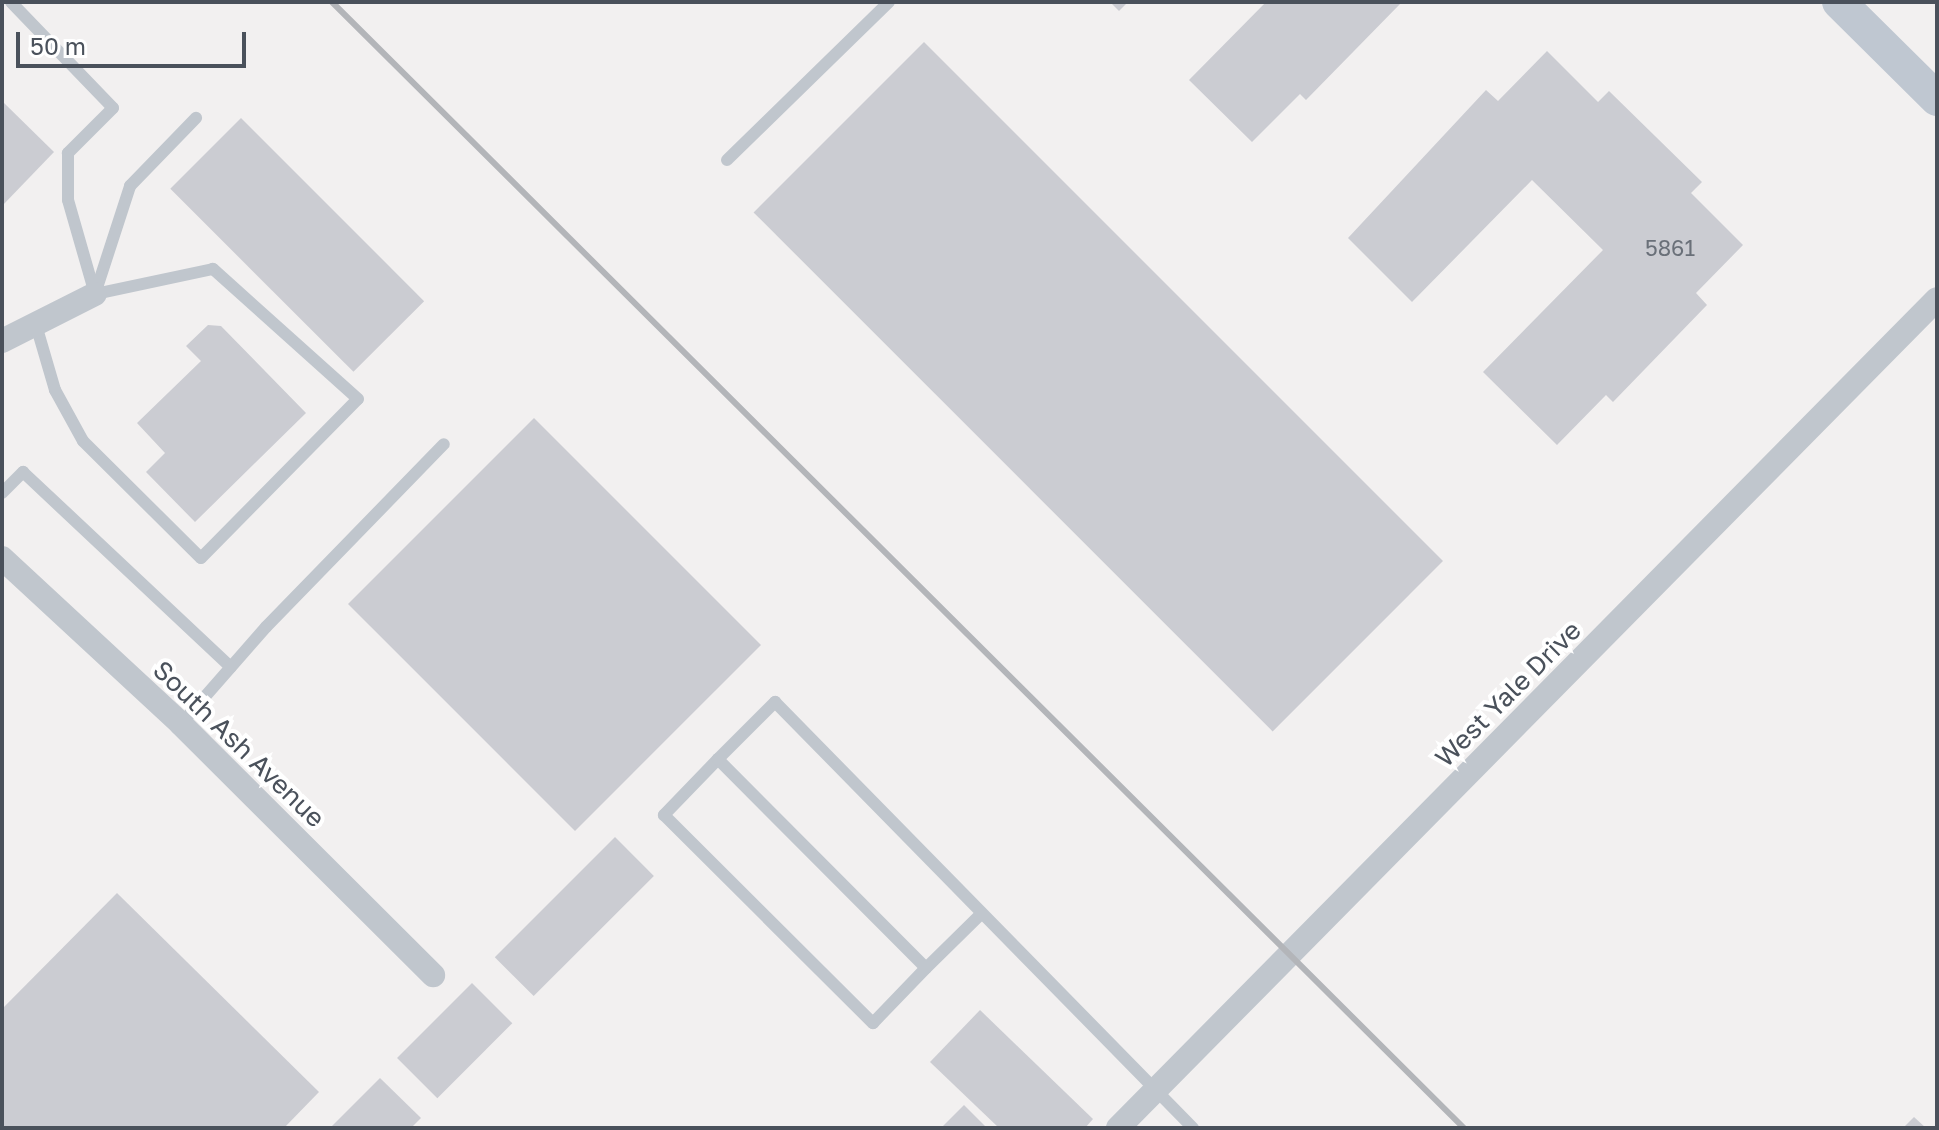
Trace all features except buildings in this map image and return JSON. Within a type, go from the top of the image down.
[{"type":"main road","points":[[1839,2],[1937,99]]},
{"type":"street","points":[[2,341],[95,294]]},
{"type":"street","name":"West Yale Drive","points":[[1118,1128],[1157,1092],[1937,299]]},
{"type":"street","name":"South Ash Avenue","points":[[2,558],[181,724],[433,975]]},
{"type":"lane","points":[[11,2],[113,108],[68,153],[68,200],[95,294]]},
{"type":"lane","points":[[727,160],[889,2]]},
{"type":"lane","points":[[95,294],[130,186],[196,118]]},
{"type":"lane","points":[[36,325],[55,390],[83,441],[201,558],[358,399],[213,269],[95,294]]},
{"type":"lane","points":[[181,724],[231,667],[444,444]]},
{"type":"lane","points":[[2,493],[23,472],[231,667]]},
{"type":"lane","points":[[981,914],[873,1023],[664,815],[775,702],[1193,1128]]},
{"type":"lane","points":[[718,759],[926,968]]},
{"type":"railway","points":[[332,2],[1464,1128]]}]
